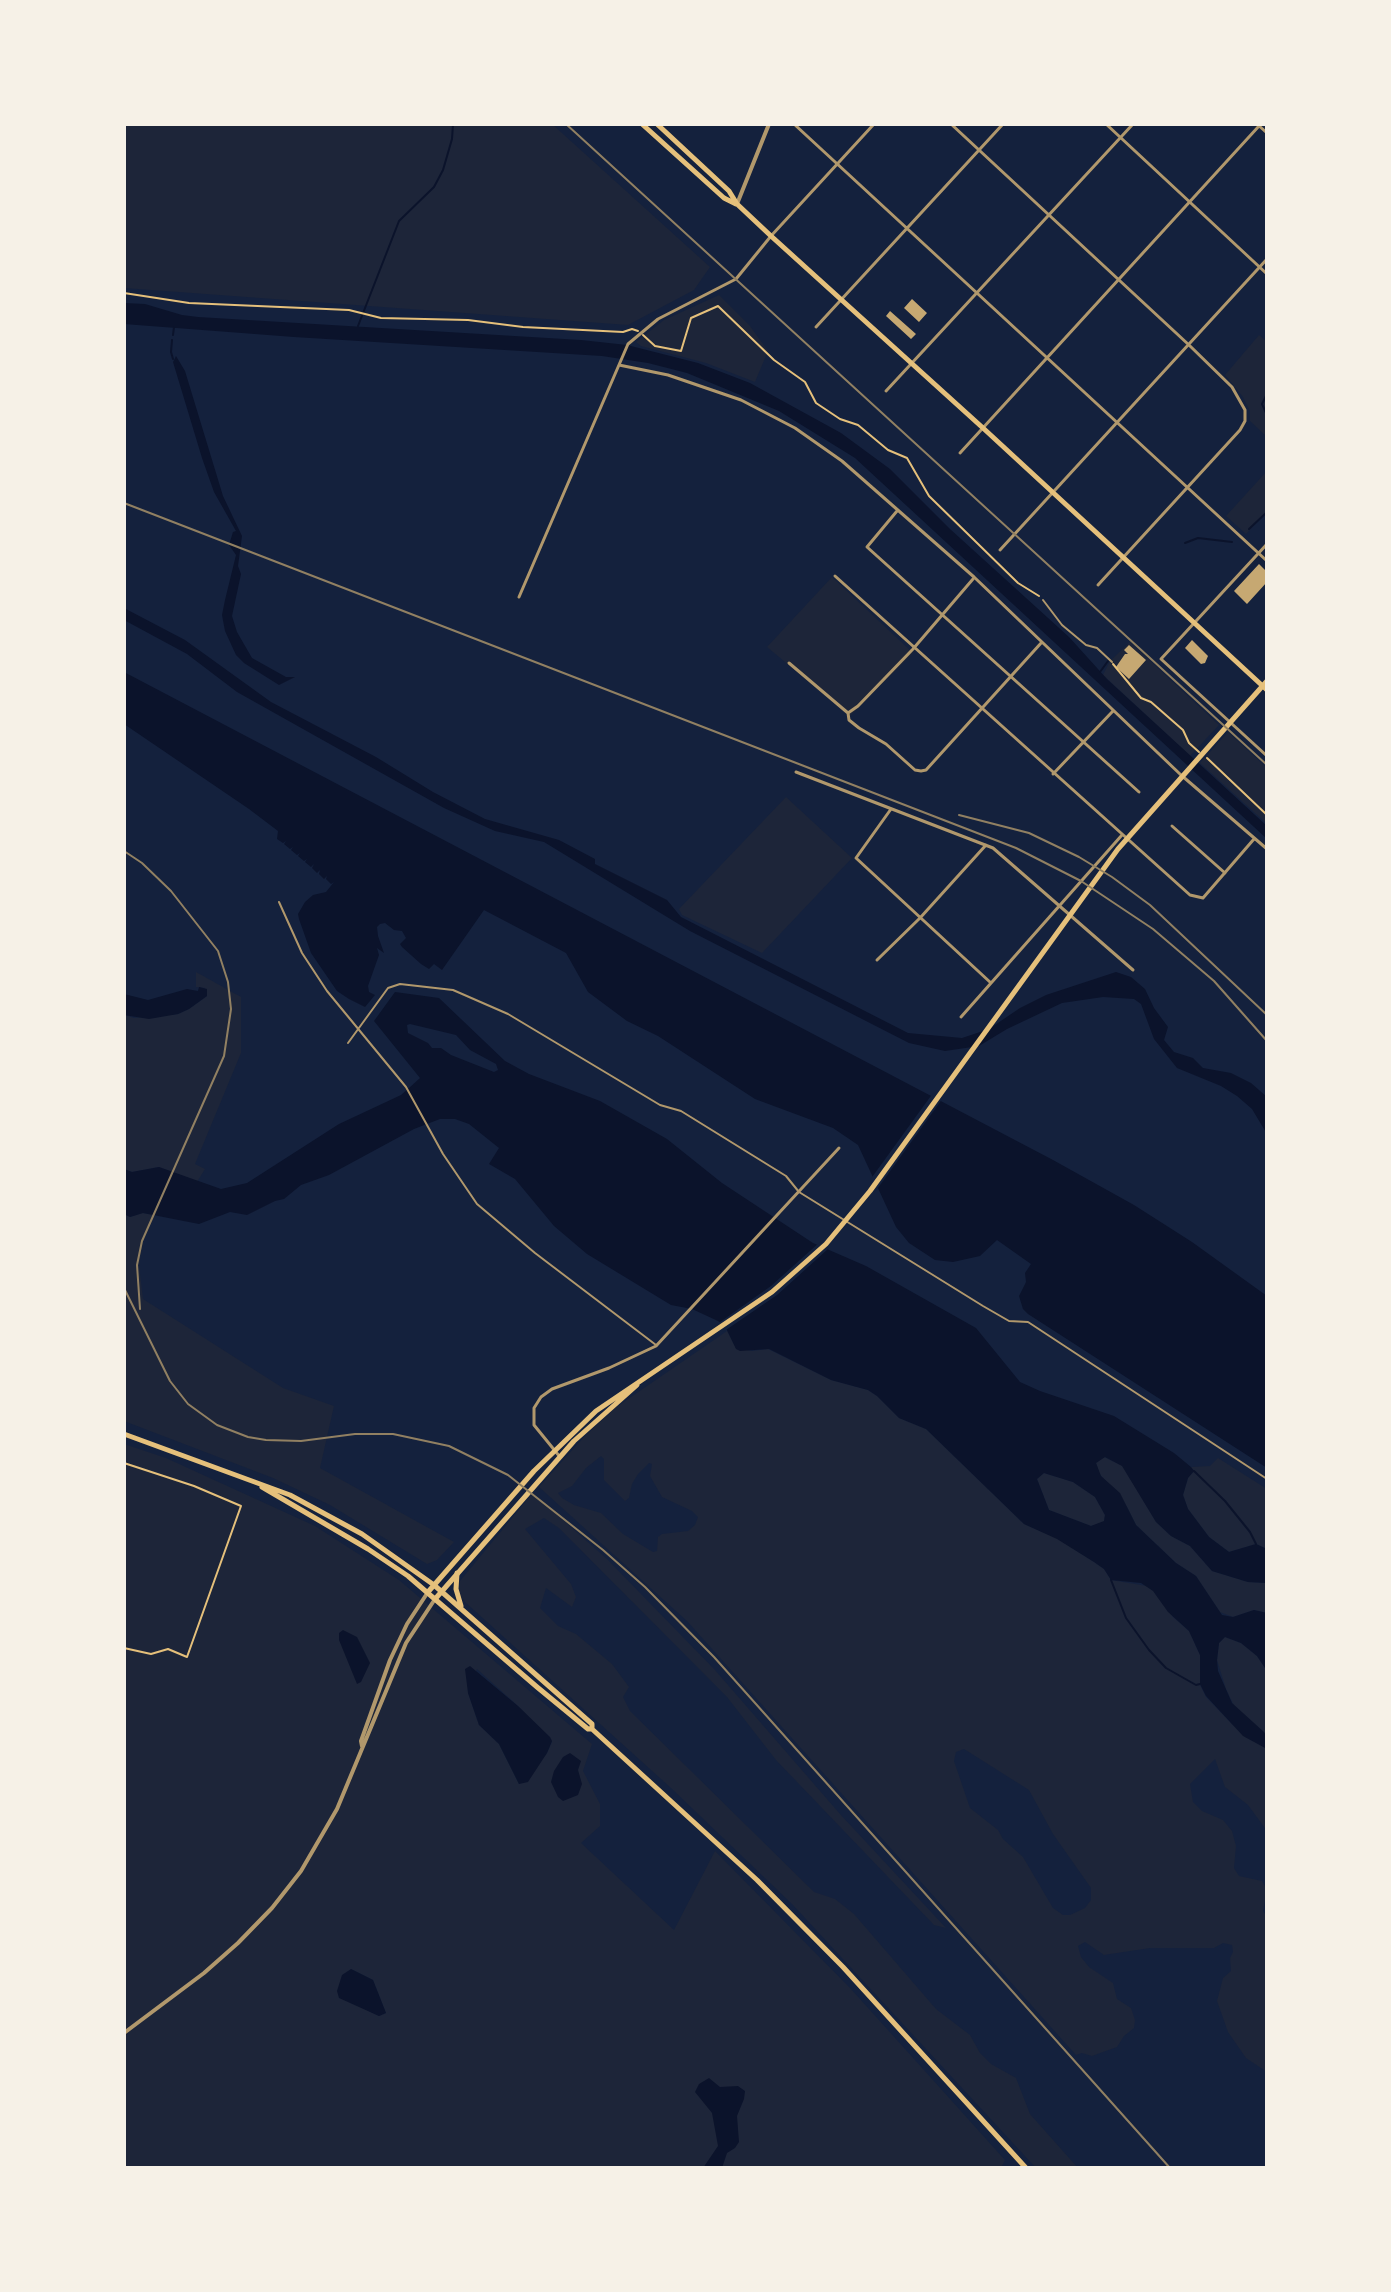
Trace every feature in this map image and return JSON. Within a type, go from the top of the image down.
[{"type":"main road","points":[[642,124],[724,198],[737,204]]},
{"type":"main road","points":[[428,1592],[534,1471],[596,1411],[772,1292],[826,1244],[870,1191],[1135,828],[1265,686],[771,236],[737,204],[729,191],[657,124]]},
{"type":"main road","points":[[436,1598],[542,1476],[601,1415],[638,1384]]},
{"type":"main road","points":[[124,1434],[261,1486],[375,1554],[436,1598],[672,1799],[790,1911],[1026,2168]]},
{"type":"main road","points":[[261,1486],[270,1486],[290,1495],[345,1524],[434,1585],[592,1724],[592,1729]]},
{"type":"main road","points":[[457,1573],[456,1589],[461,1607]]},
{"type":"street","points":[[737,204],[769,124]]},
{"type":"street","points":[[794,124],[1267,561]]},
{"type":"street","points":[[519,597],[628,344],[658,319],[736,279],[771,236],[874,124]]},
{"type":"street","points":[[951,124],[1189,345],[1232,387],[1245,410],[1245,421],[1240,430],[1098,585]]},
{"type":"street","points":[[816,327],[1003,124]]},
{"type":"street","points":[[1106,124],[1267,274]]},
{"type":"street","points":[[886,391],[1133,124]]},
{"type":"street","points":[[960,453],[1258,125],[1267,133]]},
{"type":"street","points":[[1000,550],[1267,259]]},
{"type":"street","points":[[619,365],[657,372],[711,389],[768,413],[842,461],[974,577],[1181,775],[1267,849]]},
{"type":"street","points":[[897,511],[867,547],[1139,792]]},
{"type":"street","points":[[1267,544],[1161,659],[1267,756]]},
{"type":"street","points":[[835,576],[913,649],[1195,898],[1203,898],[1254,839]]},
{"type":"street","points":[[848,713],[913,649],[974,577]]},
{"type":"street","points":[[789,663],[848,713],[849,720],[886,744],[915,770],[921,771],[926,770],[1042,642]]},
{"type":"street","points":[[1053,774],[1113,711]]},
{"type":"street","points":[[796,772],[993,848],[1133,970]]},
{"type":"street","points":[[891,809],[856,858],[991,983]]},
{"type":"street","points":[[1172,826],[1225,873]]},
{"type":"street","points":[[961,1017],[1122,835]]},
{"type":"street","points":[[877,960],[986,845]]},
{"type":"street","points":[[560,1457],[534,1425],[534,1408],[541,1397],[552,1389],[656,1346],[839,1148]]},
{"type":"street","points":[[362,1746],[361,1741],[390,1660],[407,1624],[428,1592]]},
{"type":"street","points":[[124,2033],[204,1973],[238,1943],[272,1908],[301,1871],[329,1824],[406,1643],[436,1598]]},
{"type":"lane","points":[[1043,600],[1062,625],[1112,662]]},
{"type":"lane","points":[[279,902],[302,953],[358,1030],[406,1087],[477,1204],[656,1346]]},
{"type":"lane","points":[[348,1043],[393,986],[420,985],[453,990],[508,1014],[660,1105],[681,1111],[786,1176],[799,1192],[1009,1321],[1028,1322],[1267,1479]]},
{"type":"path","points":[[124,293],[189,303],[356,311],[367,315],[468,320],[523,327],[623,332],[635,329]]},
{"type":"path","points":[[645,336],[655,346],[681,351],[691,318],[718,306],[774,360],[805,382],[816,403],[840,419],[858,425],[888,450],[907,458],[929,496],[1018,583],[1043,600]]},
{"type":"path","points":[[1112,662],[1141,698],[1151,702],[1183,730],[1189,743],[1267,815]]},
{"type":"path","points":[[124,1463],[194,1486],[241,1506],[187,1657],[168,1649],[151,1654],[124,1648]]},
{"type":"shaded area","points":[[124,124],[552,124],[710,267],[694,290],[628,325],[124,288]]},
{"type":"shaded area","points":[[719,295],[750,326],[768,351],[755,382],[636,342],[664,320]]},
{"type":"shaded area","points":[[124,303],[145,304],[198,317],[627,345],[698,363],[750,383],[841,433],[890,469],[950,529],[1069,637],[1107,679],[1267,826],[1267,839],[855,458],[779,411],[687,373],[648,363],[602,356],[124,324]]},
{"type":"shaded area","points":[[1259,335],[1267,342],[1267,437],[1250,421],[1250,411],[1243,397],[1225,375]]},
{"type":"shaded area","points":[[176,356],[185,371],[223,496],[242,536],[238,566],[241,574],[232,616],[237,632],[252,658],[286,677],[295,677],[279,685],[236,655],[225,631],[222,615],[236,555],[229,545],[236,531],[214,492],[202,458],[173,362]]},
{"type":"shaded area","points":[[1267,471],[1267,512],[1246,534],[1226,516]]},
{"type":"shaded area","points":[[832,577],[913,653],[850,716],[767,647]]},
{"type":"shaded area","points":[[124,608],[185,640],[271,702],[376,757],[433,792],[485,819],[559,840],[595,859],[595,864],[667,900],[681,917],[908,1033],[962,1038],[989,1029],[1046,995],[1116,972],[1131,977],[1145,989],[1168,1027],[1164,1040],[1174,1052],[1193,1058],[1203,1068],[1231,1073],[1251,1083],[1267,1097],[1267,1134],[1252,1109],[1237,1096],[1177,1068],[1154,1039],[1141,1004],[1134,999],[1103,997],[1062,1003],[979,1046],[945,1051],[909,1043],[690,931],[544,842],[495,831],[444,808],[237,692],[187,654],[124,620]]},
{"type":"shaded area","points":[[1130,642],[1219,725],[1190,756],[1103,675],[1110,661]]},
{"type":"shaded area","points":[[124,672],[1053,1160],[1192,1242],[1267,1296],[1267,1468],[1028,1314],[1019,1296],[1026,1282],[1025,1273],[1031,1264],[997,1240],[980,1256],[953,1262],[935,1260],[909,1243],[896,1227],[858,1145],[833,1128],[755,1099],[658,1036],[627,1021],[588,992],[566,953],[484,910],[442,970],[434,964],[429,969],[421,964],[400,944],[406,938],[402,931],[394,930],[385,923],[380,924],[377,927],[378,936],[384,953],[377,948],[379,955],[368,986],[369,992],[375,995],[365,1007],[337,991],[311,953],[298,914],[305,902],[313,895],[326,892],[334,882],[331,884],[327,876],[324,879],[319,874],[320,870],[317,873],[312,868],[314,864],[311,867],[305,862],[307,859],[304,861],[298,856],[300,853],[297,855],[291,850],[293,847],[290,849],[284,844],[286,841],[283,843],[277,839],[278,831],[249,809],[124,724]]},
{"type":"shaded area","points":[[1228,732],[1267,768],[1267,824],[1200,763]]},
{"type":"shaded area","points":[[786,797],[852,858],[762,953],[682,915],[679,909]]},
{"type":"shaded area","points":[[196,972],[241,997],[241,1053],[195,1164],[205,1169],[197,1182],[159,1167],[132,1172],[124,1169],[124,1015],[134,1018],[178,1014],[189,1009],[207,996],[205,988],[196,987]]},
{"type":"shaded area","points":[[199,987],[207,989],[207,996],[178,1014],[149,1019],[124,1015],[124,994],[148,1000],[187,989],[198,991]]},
{"type":"shaded area","points":[[395,992],[439,998],[505,1061],[529,1074],[600,1101],[667,1139],[722,1183],[813,1243],[866,1266],[976,1328],[1020,1382],[1114,1416],[1174,1453],[1194,1471],[1188,1478],[1183,1495],[1188,1509],[1209,1537],[1229,1552],[1256,1544],[1267,1549],[1267,1583],[1248,1582],[1212,1571],[1190,1546],[1171,1536],[1156,1522],[1122,1466],[1105,1457],[1096,1463],[1101,1476],[1120,1493],[1136,1525],[1176,1563],[1196,1576],[1222,1615],[1233,1617],[1254,1610],[1267,1613],[1267,1671],[1257,1656],[1241,1643],[1225,1637],[1219,1643],[1217,1660],[1218,1671],[1232,1703],[1264,1732],[1267,1749],[1243,1736],[1206,1696],[1200,1684],[1200,1655],[1189,1631],[1168,1612],[1153,1591],[1141,1583],[1111,1580],[1104,1569],[1094,1562],[1057,1539],[1024,1524],[926,1429],[899,1418],[868,1390],[831,1380],[769,1349],[740,1351],[736,1349],[725,1326],[718,1321],[692,1309],[671,1305],[587,1254],[554,1226],[515,1179],[489,1164],[499,1148],[469,1124],[455,1119],[440,1119],[414,1129],[329,1175],[301,1185],[284,1199],[247,1215],[230,1212],[199,1224],[143,1213],[130,1217],[124,1214],[124,1169],[132,1172],[159,1167],[221,1189],[247,1183],[339,1124],[401,1095],[420,1078],[374,1021]],"holes":[[[407,1025],[456,1035],[470,1050],[496,1064],[498,1070],[494,1072],[441,1048],[432,1048],[408,1033]],[[1044,1473],[1073,1482],[1095,1497],[1105,1515],[1104,1521],[1091,1526],[1049,1510],[1037,1479]]]},
{"type":"shaded area","points":[[142,1213],[155,1215],[143,1242],[139,1265],[143,1299],[283,1388],[334,1406],[320,1468],[454,1542],[437,1560],[427,1564],[330,1505],[273,1478],[124,1421],[124,1214],[130,1217]]},
{"type":"shaded area","points":[[727,1331],[736,1348],[752,1351],[768,1349],[831,1380],[868,1390],[899,1418],[926,1429],[1024,1524],[1057,1538],[1104,1569],[1111,1580],[1147,1586],[1154,1591],[1173,1617],[1189,1631],[1200,1655],[1200,1685],[1206,1697],[1233,1725],[1267,1749],[1267,1831],[1248,1805],[1225,1787],[1215,1759],[1190,1784],[1193,1802],[1202,1811],[1223,1820],[1232,1831],[1236,1846],[1234,1868],[1239,1876],[1262,1881],[1267,1890],[1263,1911],[1267,1917],[1267,2072],[1246,2058],[1228,2032],[1217,2001],[1223,1978],[1231,1971],[1233,1952],[1232,1945],[1223,1943],[1214,1948],[1150,1948],[1104,1955],[1085,1942],[1078,1946],[1081,1957],[1089,1967],[1113,1983],[1117,1999],[1131,2008],[1135,2020],[1134,2028],[1117,2047],[1092,2056],[1076,2055],[687,1621],[539,1487],[615,1408]],"holes":[[[601,1456],[604,1459],[604,1480],[625,1501],[638,1474],[649,1463],[652,1464],[650,1476],[662,1497],[692,1511],[698,1517],[695,1525],[688,1531],[662,1534],[658,1537],[657,1551],[653,1552],[623,1534],[601,1513],[562,1498],[558,1493],[572,1486],[586,1468]],[[964,1749],[1029,1790],[1053,1834],[1091,1888],[1091,1900],[1085,1908],[1070,1915],[1063,1915],[1053,1908],[1023,1857],[1003,1839],[998,1830],[970,1808],[954,1761],[956,1752]]]},
{"type":"shaded area","points":[[124,1444],[166,1458],[315,1526],[399,1580],[592,1744],[583,1771],[600,1804],[600,1826],[581,1843],[674,1930],[715,1851],[851,1989],[1005,2160],[1001,2168],[124,2168]],"holes":[[[477,1669],[552,1742],[547,1753],[519,1784],[499,1744],[479,1725],[468,1693]],[[351,1969],[373,1980],[386,2013],[379,2016],[367,2010]]]},
{"type":"shaded area","points":[[1104,1457],[1123,1466],[1156,1522],[1171,1536],[1190,1546],[1212,1571],[1248,1582],[1267,1583],[1267,1613],[1254,1610],[1233,1617],[1220,1612],[1196,1576],[1176,1563],[1136,1525],[1127,1507],[1099,1473],[1096,1463]]},
{"type":"shaded area","points":[[1218,1458],[1267,1489],[1267,1549],[1256,1544],[1229,1552],[1209,1537],[1188,1509],[1183,1495],[1188,1478],[1194,1471],[1191,1467],[1210,1466]]},
{"type":"shaded area","points":[[1044,1473],[1073,1482],[1095,1497],[1105,1515],[1104,1522],[1091,1526],[1049,1510],[1037,1479]]},
{"type":"shaded area","points":[[531,1495],[607,1559],[715,1670],[840,1814],[946,1928],[934,1925],[776,1760],[727,1697],[559,1528],[544,1518],[525,1529],[571,1584],[576,1597],[572,1607],[546,1588],[540,1608],[558,1626],[576,1634],[612,1664],[629,1687],[623,1697],[630,1711],[814,1892],[835,1899],[854,1914],[936,2009],[970,2035],[980,2053],[991,2064],[1016,2078],[1030,2114],[1078,2168],[1036,2168],[793,1905],[671,1788],[465,1602],[459,1594],[460,1581]]},
{"type":"shaded area","points":[[343,1630],[357,1637],[370,1663],[357,1684],[339,1640],[339,1633]]},
{"type":"shaded area","points":[[1225,1637],[1241,1643],[1257,1656],[1267,1671],[1267,1737],[1235,1708],[1226,1689],[1217,1660],[1219,1643]]},
{"type":"shaded area","points":[[470,1666],[518,1706],[552,1741],[528,1782],[519,1784],[499,1744],[479,1725],[468,1693],[465,1669]]},
{"type":"shaded area","points":[[570,1753],[581,1761],[578,1770],[582,1784],[578,1795],[563,1801],[551,1782],[563,1757]]},
{"type":"shaded area","points":[[351,1969],[373,1980],[386,2013],[379,2016],[339,1998],[337,1991],[342,1975]]},
{"type":"shaded area","points":[[709,2078],[720,2087],[738,2086],[745,2091],[737,2116],[739,2142],[727,2153],[722,2168],[703,2168],[718,2146],[712,2113],[695,2092],[699,2084]]},
{"type":"pier","points":[[933,1093],[943,1098],[875,1192],[870,1180]]},
{"type":"pier","points":[[820,1242],[829,1248],[777,1295],[723,1332],[716,1325],[771,1286]]},
{"type":"building","points":[[912,299],[927,313],[919,322],[904,308]]},
{"type":"building","points":[[890,311],[916,334],[911,339],[886,316]]},
{"type":"building","points":[[1259,564],[1267,572],[1267,582],[1247,604],[1234,591]]},
{"type":"building","points":[[1192,640],[1208,656],[1205,663],[1201,664],[1185,648]]},
{"type":"building","points":[[1129,645],[1146,660],[1129,679],[1116,667],[1128,654],[1124,650]]},
{"type":"waterway","points":[[358,326],[399,221],[434,187],[443,170],[453,124]]},
{"type":"waterway","points":[[173,335],[174,327]]},
{"type":"waterway","points":[[172,340],[173,359]]},
{"type":"waterway","points":[[1267,394],[1262,404],[1267,415]]},
{"type":"waterway","points":[[1249,529],[1267,512]]},
{"type":"waterway","points":[[1185,543],[1198,538],[1232,542]]},
{"type":"waterway","points":[[1100,672],[1108,661]]},
{"type":"waterway","points":[[1194,1471],[1225,1501],[1256,1544]]},
{"type":"waterway","points":[[1111,1580],[1126,1618],[1149,1650],[1166,1668],[1196,1685],[1200,1684]]},
{"type":"railway","points":[[566,124],[1267,765]]},
{"type":"railway","points":[[124,503],[1016,848],[1081,881],[1153,929],[1214,981],[1267,1041]]},
{"type":"railway","points":[[959,815],[1029,833],[1112,877],[1150,905],[1267,1015]]},
{"type":"railway","points":[[124,851],[142,863],[171,891],[218,951],[228,982],[231,1009],[224,1056],[142,1241],[137,1265],[140,1309]]},
{"type":"railway","points":[[124,1288],[170,1381],[188,1404],[217,1425],[248,1437],[266,1440],[301,1441],[355,1434],[393,1434],[449,1446],[508,1475],[603,1550],[645,1587],[714,1657],[1170,2168]]}]
